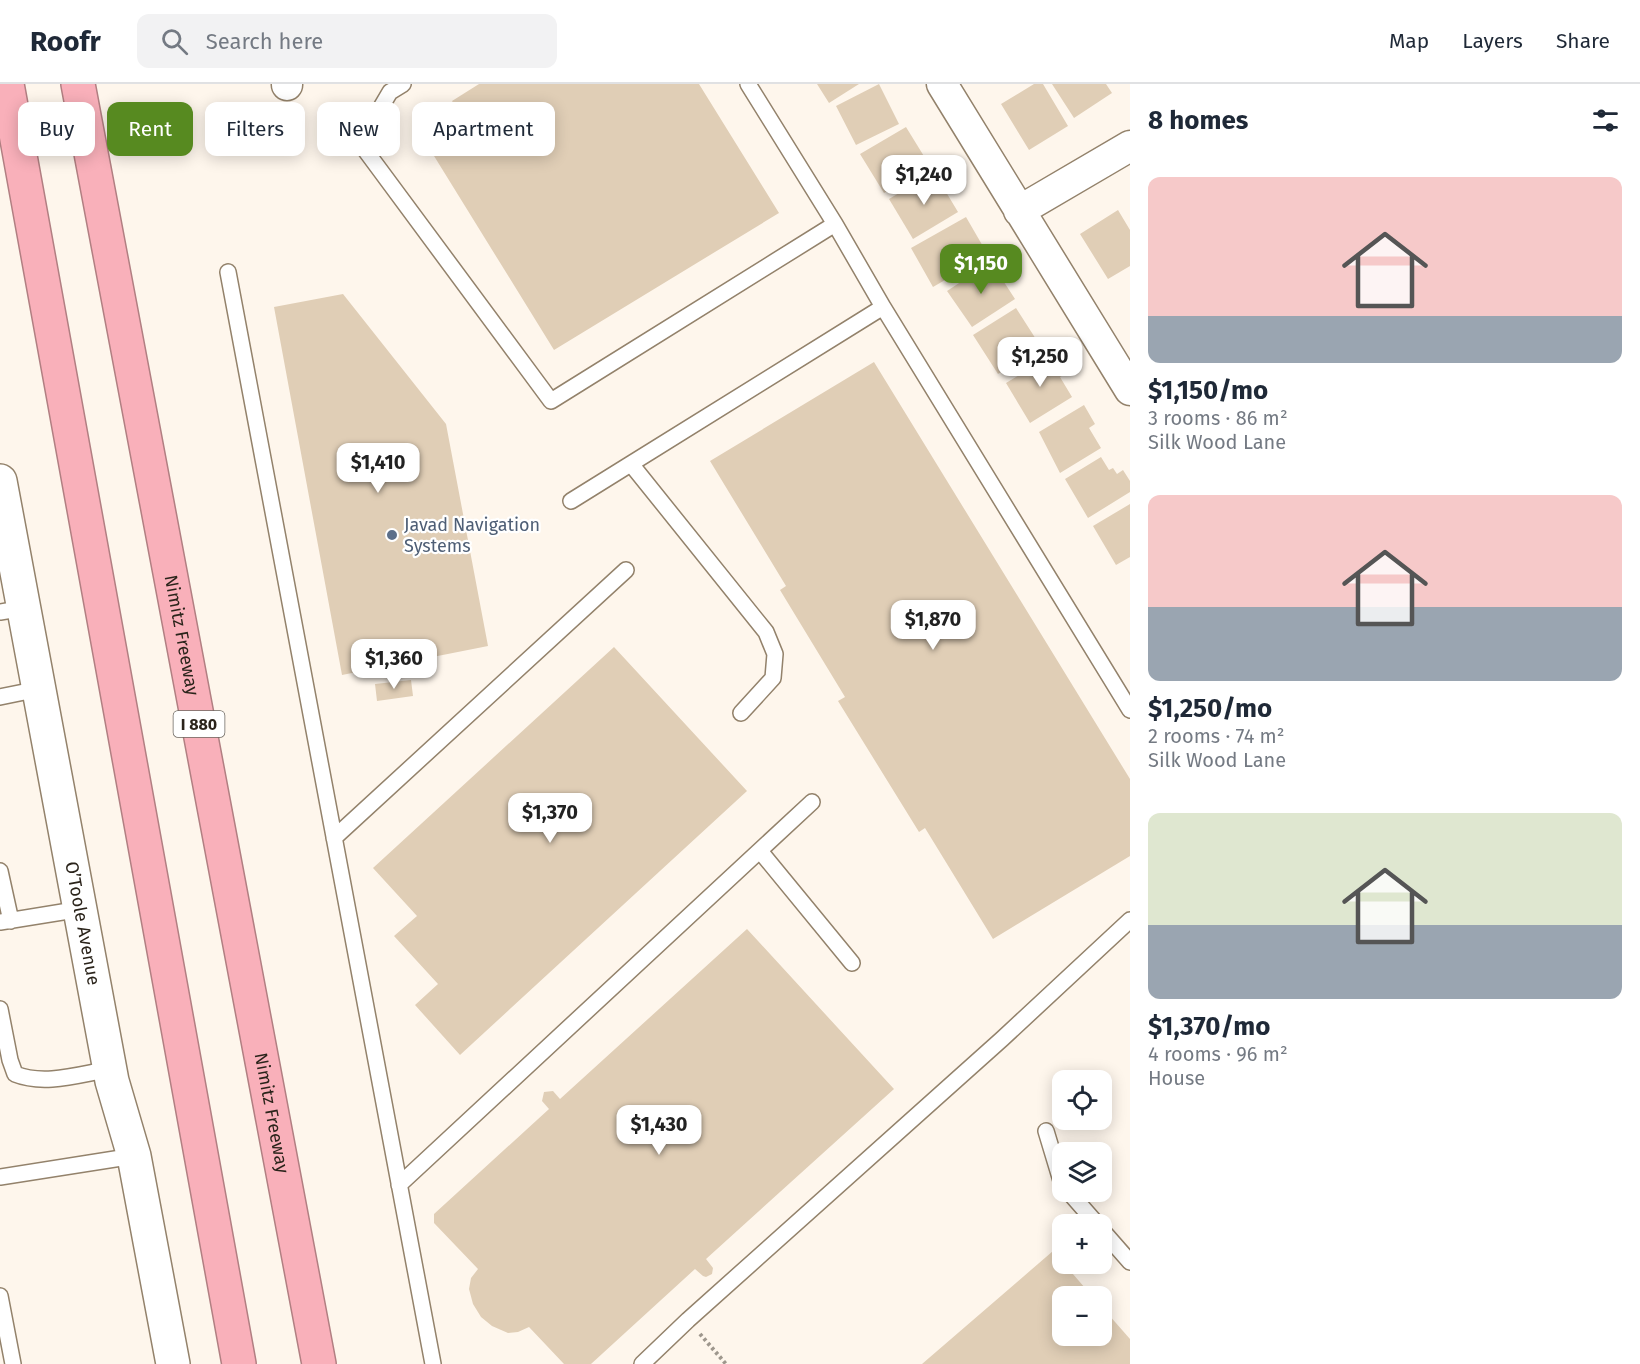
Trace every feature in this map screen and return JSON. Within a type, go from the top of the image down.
[{"type":"highway","points":[[8,84],[239,1364]]},
{"type":"highway","name":"Nimitz Freeway","points":[[78,84],[320,1364]]},
{"type":"street","points":[[942,84],[1130,390]]},
{"type":"street","points":[[1019,211],[1130,146]]},
{"type":"street","name":"O’Toole Avenue","points":[[0,481],[12,610],[39,689],[112,1081],[134,1156],[173,1364]]},
{"type":"lane","points":[[403,84],[387,88],[360,143],[551,401],[835,224]]},
{"type":"lane","points":[[748,84],[1130,710]]},
{"type":"lane","points":[[228,272],[433,1364]]},
{"type":"lane","points":[[571,501],[883,307]]},
{"type":"lane","points":[[632,464],[766,632],[775,654],[773,678],[741,713]]},
{"type":"lane","points":[[334,838],[626,570]]},
{"type":"lane","points":[[0,697],[39,689]]},
{"type":"lane","points":[[399,1185],[812,802]]},
{"type":"lane","points":[[760,851],[852,963]]},
{"type":"lane","points":[[0,871],[5,922],[81,909]]},
{"type":"lane","points":[[642,1364],[688,1320],[1002,1039],[1130,920]]},
{"type":"lane","points":[[0,1009],[15,1074],[28,1079],[54,1079],[111,1068]]},
{"type":"lane","points":[[1046,1131],[1052,1151]]},
{"type":"lane","points":[[0,1178],[134,1156]]},
{"type":"lane","points":[[1078,1202],[1088,1214]]},
{"type":"lane","points":[[1112,1242],[1130,1262]]},
{"type":"lane","points":[[0,1296],[13,1364]]},
{"type":"path","points":[[688,1320],[726,1364]]},
{"type":"building","points":[[479,84],[699,84],[779,213],[554,350],[434,156],[555,156],[555,102],[452,101]]},
{"type":"building","points":[[817,84],[859,84],[829,103]]},
{"type":"building","points":[[879,84],[899,124],[856,145],[836,106]]},
{"type":"building","points":[[1034,84],[1043,84],[1068,126],[1029,150],[1001,104]]},
{"type":"building","points":[[1052,84],[1106,84],[1112,93],[1074,118]]},
{"type":"building","points":[[906,127],[930,166],[884,193],[860,154]]},
{"type":"building","points":[[934,172],[958,212],[913,239],[889,199]]},
{"type":"building","points":[[1118,210],[1130,230],[1130,266],[1108,279],[1080,234]]},
{"type":"building","points":[[966,217],[988,255],[933,287],[911,248]]},
{"type":"building","points":[[991,262],[1015,299],[972,327],[947,291]]},
{"type":"building","name":"Javad Navigation Systems","points":[[343,294],[446,424],[488,646],[342,675],[274,307]]},
{"type":"building","points":[[1016,308],[1041,347],[998,374],[973,335]]},
{"type":"building","points":[[1055,353],[1067,373],[1060,377],[1072,397],[1030,423],[1006,383]]},
{"type":"building","points":[[874,362],[1130,779],[1130,856],[993,939],[925,828],[919,832],[838,701],[845,697],[780,590],[786,586],[710,461]]},
{"type":"building","points":[[1084,405],[1095,424],[1089,428],[1101,448],[1060,473],[1039,432]]},
{"type":"building","points":[[1101,457],[1109,470],[1113,468],[1117,474],[1123,470],[1130,481],[1130,492],[1088,518],[1065,479]]},
{"type":"building","points":[[1130,504],[1130,557],[1116,565],[1093,526]]},
{"type":"building","points":[[614,647],[747,791],[460,1055],[415,1005],[438,984],[394,936],[417,916],[373,868]]},
{"type":"building","points":[[411,680],[413,696],[377,701],[375,684]]},
{"type":"building","points":[[747,929],[894,1089],[706,1259],[713,1268],[712,1274],[706,1277],[695,1269],[591,1364],[564,1364],[529,1327],[508,1333],[492,1326],[481,1317],[473,1304],[469,1289],[471,1278],[478,1269],[434,1223],[434,1214],[549,1109],[542,1101],[544,1092],[553,1091],[560,1099]]},
{"type":"building","points":[[1052,1252],[1052,1274],[1073,1274],[1083,1286],[1052,1286],[1052,1346],[1112,1346],[1112,1319],[1130,1339],[1130,1364],[922,1364]]},
{"type":"place","name":"Javad Navigation Systems","points":[[392,535]]}]
